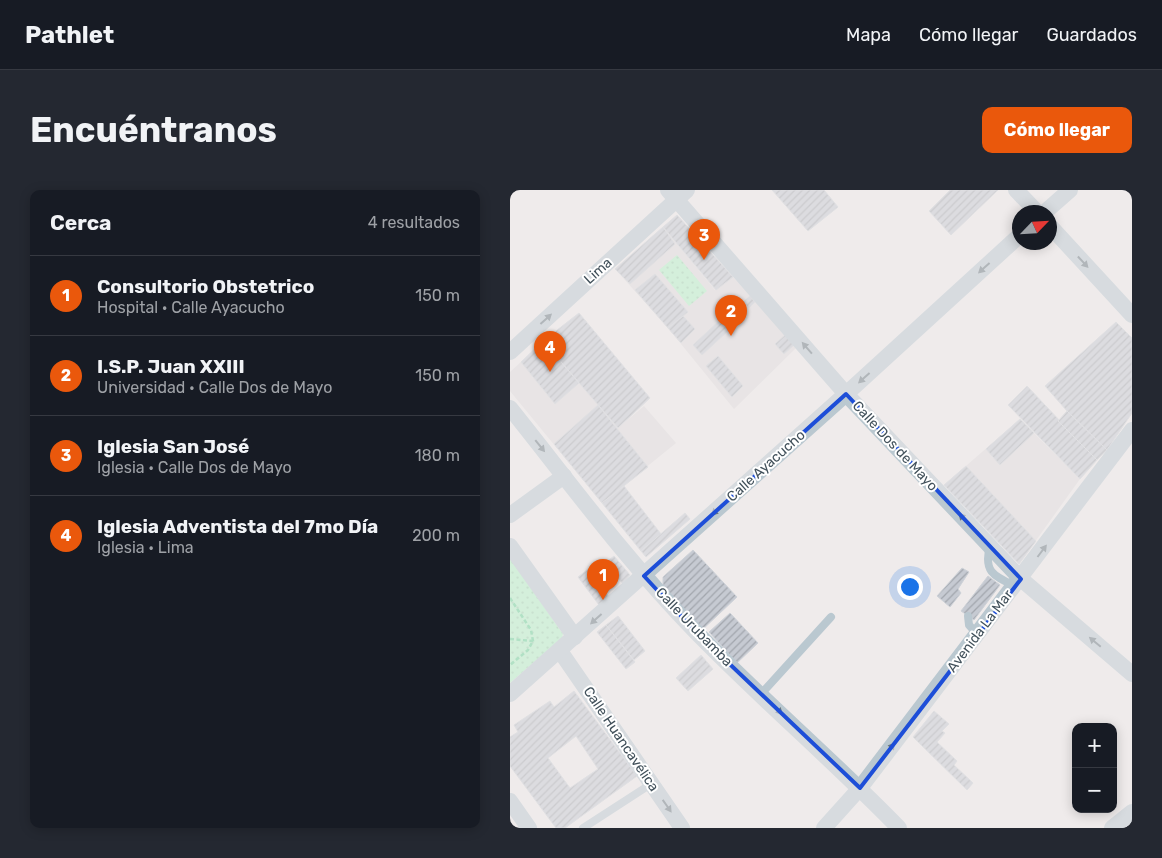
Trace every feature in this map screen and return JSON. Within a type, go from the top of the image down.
[{"type":"street","points":[[1016,190],[1030,205]]},
{"type":"street","points":[[1053,205],[1070,190]]},
{"type":"street","name":"Lima","points":[[510,352],[677,193]]},
{"type":"street","name":"Calle Dos de Mayo","points":[[677,193],[846,394],[990,546],[1018,583],[1132,674]]},
{"type":"street","points":[[1057,234],[1132,315]]},
{"type":"street","name":"Calle Ayacucho","points":[[510,694],[644,576],[1012,242]]},
{"type":"street","name":"Calle Urubamba","points":[[510,408],[644,576],[694,631],[860,788],[899,828]]},
{"type":"street","name":"Avenida La Mar","points":[[824,828],[860,788],[1018,583],[1132,430]]},
{"type":"street","points":[[510,515],[564,476]]},
{"type":"street","points":[[510,546],[576,637]]},
{"type":"street","name":"Calle Huancavélica","points":[[560,651],[682,828]]},
{"type":"street","points":[[510,800],[529,828]]},
{"type":"street","points":[[1112,828],[1132,812]]},
{"type":"lane","points":[[990,546],[987,556],[988,566],[995,579],[1018,583]]},
{"type":"lane","points":[[968,616],[969,625],[978,635]]},
{"type":"lane","points":[[761,694],[832,617]]},
{"type":"lane","points":[[583,828],[651,784]]},
{"type":"path","points":[[510,665],[528,650],[533,641],[531,630],[511,600]]},
{"type":"path","points":[[510,639],[533,641]]},
{"type":"highlighted area","points":[[846,394],[1021,579],[860,788],[695,631],[644,576]]},
{"type":"shaded area","points":[[663,227],[715,290],[733,277],[797,347],[734,409],[668,328],[615,269]]},
{"type":"shaded area","points":[[521,362],[555,404],[579,383],[618,428],[644,406],[676,443],[602,503],[510,391],[510,372]]},
{"type":"shaded area","points":[[1020,419],[1080,479],[1019,564],[944,485]]},
{"type":"green space","points":[[677,255],[707,291],[689,306],[659,270]]},
{"type":"green space","points":[[510,558],[563,634],[562,638],[510,683]]},
{"type":"building","points":[[772,190],[824,190],[838,207],[808,231]]},
{"type":"building","points":[[950,190],[998,190],[951,235],[929,211]]},
{"type":"building","points":[[677,215],[733,277],[716,290],[663,227]]},
{"type":"building","points":[[663,227],[675,244],[630,284],[615,269]]},
{"type":"building","points":[[655,274],[688,312],[668,328],[635,290]]},
{"type":"building","points":[[750,296],[755,302],[749,308],[743,302]]},
{"type":"building","points":[[579,313],[650,398],[618,428],[543,341]]},
{"type":"building","points":[[683,316],[695,329],[681,343],[668,328]]},
{"type":"building","points":[[720,320],[729,330],[702,355],[693,345]]},
{"type":"building","points":[[1116,322],[1132,338],[1132,413],[1107,450],[1067,411],[1045,386]]},
{"type":"building","points":[[785,335],[794,345],[784,354],[775,344]]},
{"type":"building","points":[[543,341],[579,383],[555,404],[521,362]]},
{"type":"building","points":[[718,356],[743,386],[732,397],[706,366]]},
{"type":"building","points":[[1027,386],[1097,460],[1080,479],[1008,405]]},
{"type":"building","points":[[598,405],[648,467],[602,503],[554,444]]},
{"type":"building","points":[[1067,411],[1107,450],[1097,460],[1058,421]]},
{"type":"building","points":[[1020,419],[1034,433],[1000,465],[986,449]]},
{"type":"building","points":[[966,466],[1036,541],[1019,564],[944,485]]},
{"type":"building","points":[[624,486],[661,534],[641,551],[602,503]]},
{"type":"building","points":[[685,513],[690,519],[646,557],[641,551]]},
{"type":"building","points":[[693,550],[737,597],[702,630],[663,587],[663,577]]},
{"type":"building","points":[[614,556],[630,575],[623,584],[605,563]]},
{"type":"building","points":[[962,568],[969,572],[958,589],[961,593],[950,607],[937,596]]},
{"type":"building","points":[[588,569],[609,597],[599,605],[578,577]]},
{"type":"building","points":[[988,576],[1000,585],[974,620],[961,611]]},
{"type":"building","points":[[730,613],[758,643],[737,663],[709,632]]},
{"type":"building","points":[[618,616],[645,651],[634,660],[606,625]]},
{"type":"building","points":[[606,625],[635,662],[626,669],[597,632]]},
{"type":"building","points":[[701,655],[713,669],[688,691],[676,678]]},
{"type":"building","points":[[574,691],[637,776],[565,828],[556,828],[510,766],[510,737],[518,732],[514,725],[550,701],[554,707]],"holes":[[[576,736],[598,769],[570,788],[548,758]]]},
{"type":"building","points":[[934,711],[949,724],[942,731],[945,733],[937,742],[957,761],[954,765],[973,783],[967,790],[913,737]]},
{"type":"place","name":"Iglesia San José","points":[[704,260]]},
{"type":"place","name":"I.S.P. Juan XXIII","points":[[731,336]]},
{"type":"place","name":"Iglesia Adventista del 7mo Día","points":[[550,372]]},
{"type":"place","name":"Consultorio Obstetrico","points":[[603,600]]}]
